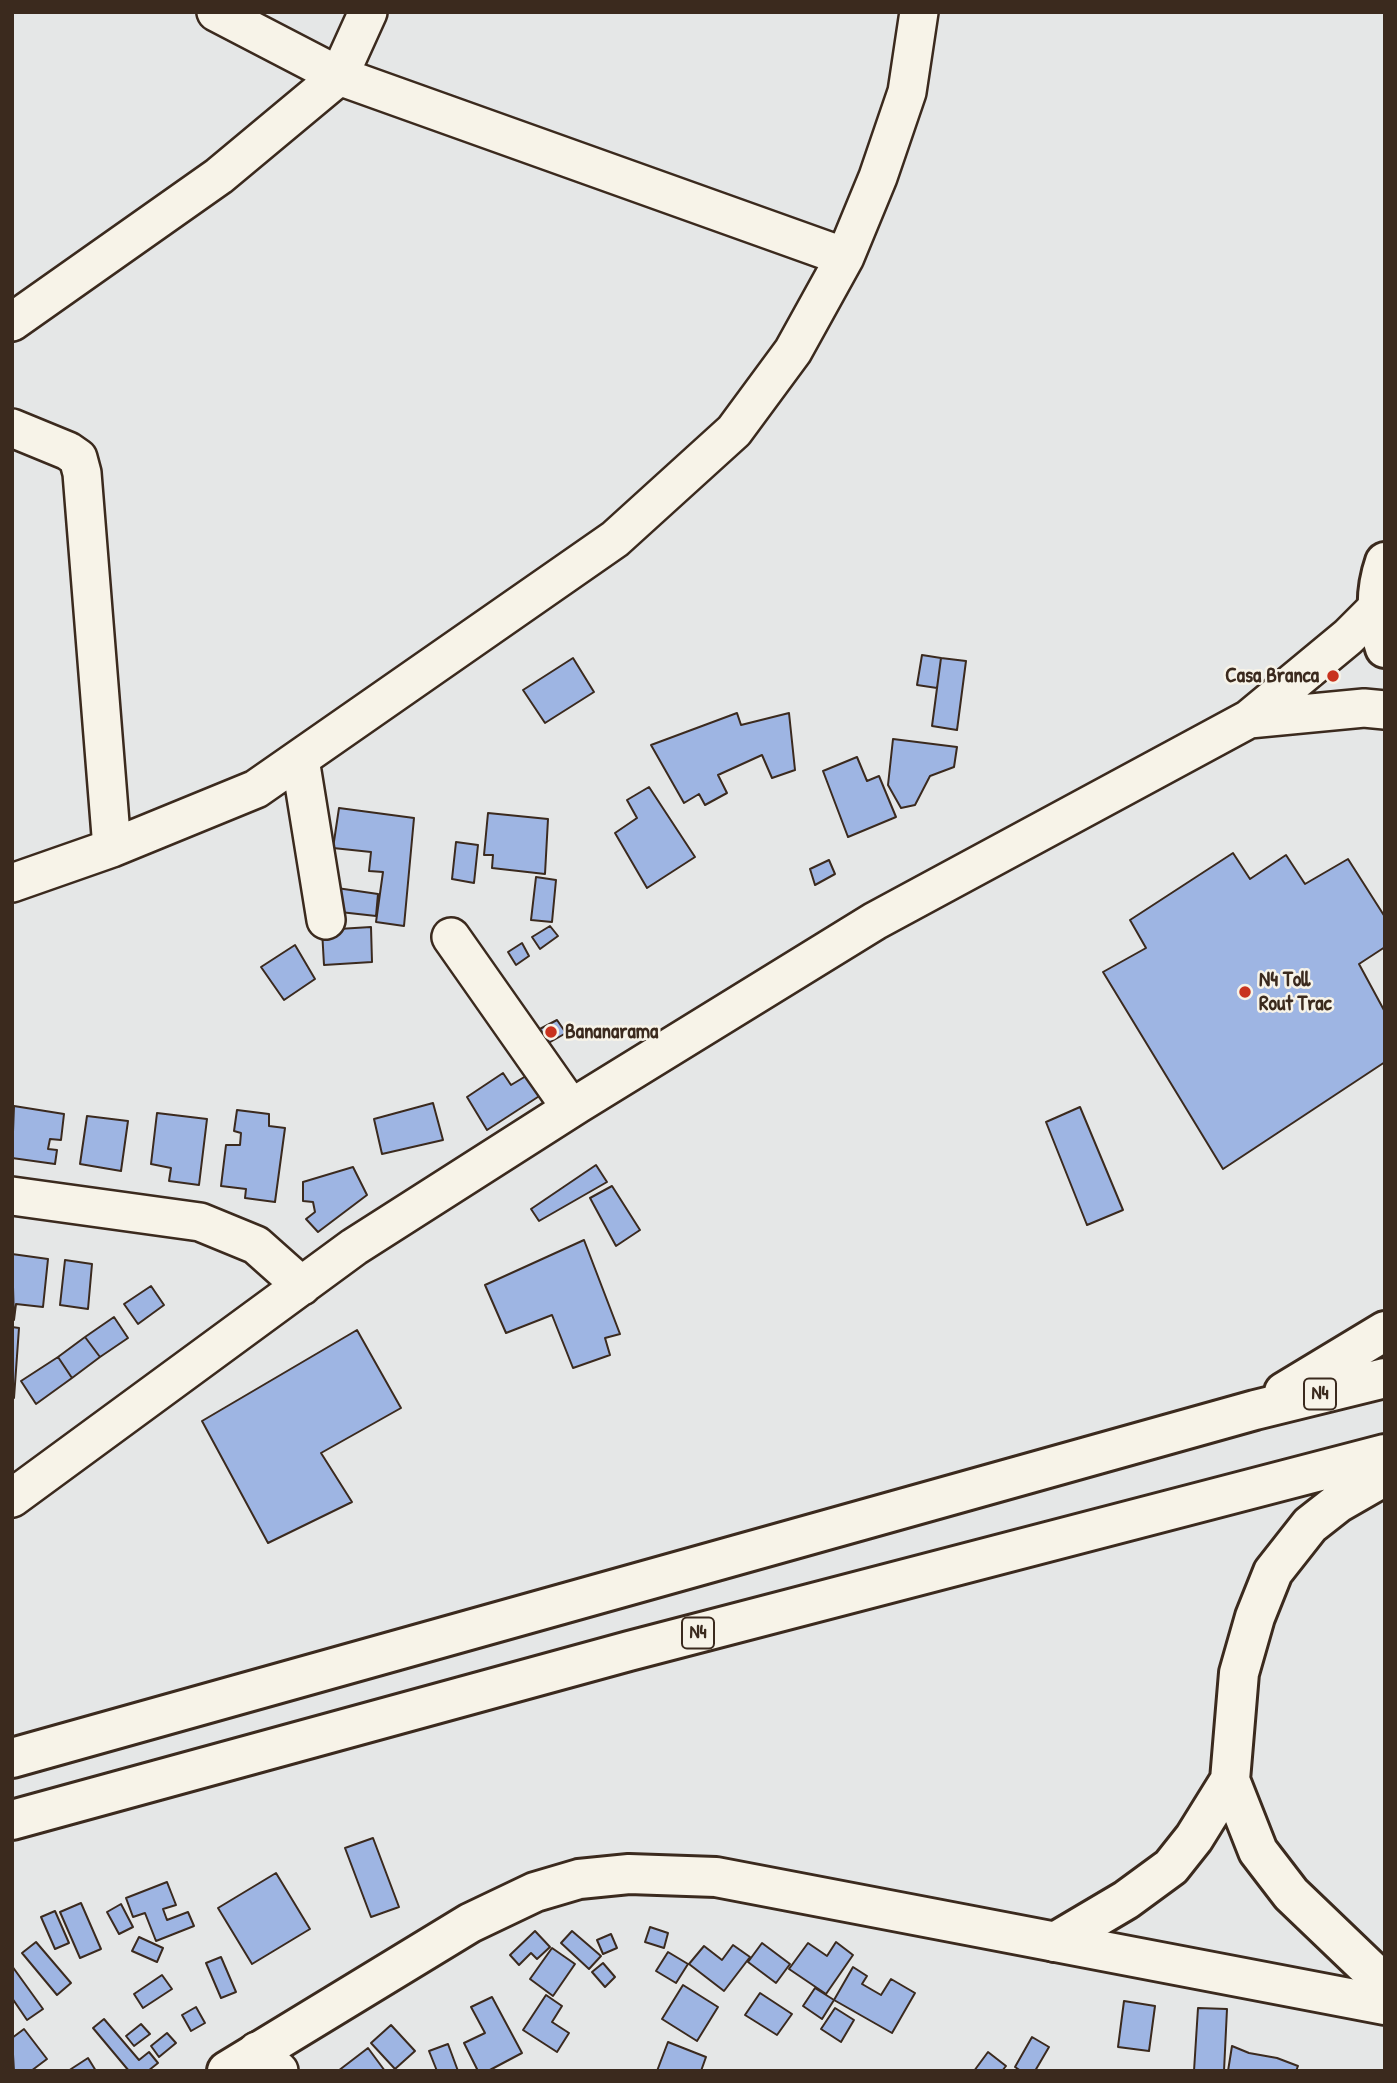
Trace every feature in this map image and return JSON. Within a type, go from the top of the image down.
[{"type":"main road","points":[[1385,562],[1379,580],[1377,609],[1385,648]]},
{"type":"main road","points":[[1255,1410],[1385,1331]]},
{"type":"main road","name":"N4","points":[[12,1759],[1255,1410],[1385,1378]]},
{"type":"main road","name":"N4","points":[[12,1820],[629,1651],[1385,1454]]},
{"type":"main road","points":[[1385,1476],[1338,1503],[1310,1525],[1273,1572],[1255,1617],[1239,1673],[1230,1780],[1258,1851],[1291,1894],[1385,1984]]},
{"type":"main road","points":[[1055,1942],[1126,1900],[1171,1867],[1194,1838],[1230,1780]]},
{"type":"main road","points":[[254,2064],[470,1923],[536,1892],[579,1879],[629,1874],[716,1877],[1385,2005]]},
{"type":"street","points":[[216,12],[339,76],[845,257]]},
{"type":"street","points":[[12,322],[219,176],[339,76],[368,12]]},
{"type":"street","points":[[12,883],[111,848],[256,789],[615,539],[734,431],[793,351],[845,257],[878,177],[906,92],[919,12]]},
{"type":"street","points":[[12,428],[68,451],[78,458],[82,473],[111,848]]},
{"type":"street","points":[[14,1495],[354,1247],[572,1108],[875,921],[1248,719],[1348,637],[1377,609]]},
{"type":"street","points":[[1248,719],[1364,708],[1385,709]]},
{"type":"street","points":[[300,759],[326,920]]},
{"type":"street","points":[[452,937],[572,1108]]},
{"type":"street","points":[[12,1196],[200,1222],[256,1245],[302,1286]]},
{"type":"building","points":[[922,655],[941,658],[937,688],[917,685]]},
{"type":"building","points":[[573,658],[594,692],[545,723],[523,690]]},
{"type":"building","points":[[941,658],[966,661],[957,730],[932,726]]},
{"type":"building","points":[[737,713],[741,725],[789,713],[795,770],[772,778],[762,755],[718,775],[727,793],[705,805],[699,794],[684,803],[651,745]]},
{"type":"building","points":[[893,739],[957,747],[954,767],[930,776],[915,805],[901,808],[888,785]]},
{"type":"building","points":[[857,757],[867,781],[879,776],[896,817],[848,837],[823,771]]},
{"type":"building","points":[[649,787],[695,857],[647,888],[615,833],[637,818],[627,800]]},
{"type":"building","points":[[339,808],[414,818],[404,926],[376,922],[383,872],[369,871],[371,852],[333,848]]},
{"type":"building","points":[[488,813],[548,819],[545,874],[492,868],[493,855],[484,855]]},
{"type":"building","points":[[456,842],[478,845],[474,883],[452,879]]},
{"type":"building","name":"N4 Toll Rout Trac","points":[[1233,853],[1250,879],[1286,855],[1305,884],[1348,859],[1385,917],[1385,947],[1359,964],[1385,1012],[1385,1062],[1223,1169],[1103,972],[1146,948],[1130,920]]},
{"type":"building","points":[[829,860],[835,874],[815,885],[810,869]]},
{"type":"building","points":[[536,877],[556,880],[552,922],[531,920]]},
{"type":"building","points":[[330,887],[378,894],[376,916],[331,911]]},
{"type":"building","points":[[550,926],[558,936],[540,949],[532,937]]},
{"type":"building","points":[[371,927],[372,962],[324,965],[322,930]]},
{"type":"building","points":[[522,943],[529,956],[516,965],[508,952]]},
{"type":"building","points":[[295,945],[315,979],[284,1000],[261,967]]},
{"type":"building","name":"Bananarama","points":[[557,1020],[566,1033],[545,1045],[536,1031]]},
{"type":"building","points":[[503,1073],[511,1085],[531,1073],[544,1093],[487,1130],[467,1097]]},
{"type":"building","points":[[433,1103],[443,1140],[382,1154],[374,1119]]},
{"type":"building","points":[[14,1106],[64,1114],[61,1140],[50,1139],[48,1149],[57,1150],[55,1164],[12,1158]]},
{"type":"building","points":[[1080,1107],[1123,1210],[1087,1225],[1046,1122]]},
{"type":"building","points":[[237,1110],[269,1114],[269,1126],[285,1128],[275,1202],[245,1198],[246,1189],[221,1186],[226,1145],[240,1145],[241,1133],[234,1131]]},
{"type":"building","points":[[157,1113],[207,1119],[199,1185],[169,1181],[171,1168],[151,1164]]},
{"type":"building","points":[[87,1116],[128,1121],[121,1171],[80,1164]]},
{"type":"building","points":[[596,1165],[607,1182],[539,1221],[531,1209]]},
{"type":"building","points":[[353,1167],[367,1195],[318,1232],[306,1219],[315,1212],[313,1202],[303,1201],[303,1182]]},
{"type":"building","points":[[612,1186],[640,1230],[616,1246],[590,1198]]},
{"type":"building","points":[[584,1240],[620,1334],[605,1338],[610,1355],[573,1368],[552,1315],[506,1333],[485,1285]]},
{"type":"building","points":[[12,1254],[48,1259],[43,1307],[16,1304],[14,1320]]},
{"type":"building","points":[[65,1260],[92,1264],[88,1309],[60,1305]]},
{"type":"building","points":[[151,1286],[164,1305],[138,1324],[124,1304]]},
{"type":"building","points":[[114,1317],[128,1338],[100,1357],[85,1337]]},
{"type":"building","points":[[12,1327],[19,1328],[14,1398],[12,1398]]},
{"type":"building","points":[[357,1330],[401,1408],[321,1453],[352,1502],[268,1543],[202,1421]]},
{"type":"building","points":[[85,1337],[100,1357],[72,1378],[58,1357]]},
{"type":"building","points":[[58,1357],[72,1378],[36,1404],[21,1381]]},
{"type":"building","points":[[373,1838],[399,1907],[371,1917],[345,1848]]},
{"type":"building","points":[[276,1873],[310,1929],[252,1964],[218,1908]]},
{"type":"building","points":[[167,1882],[176,1905],[163,1909],[167,1920],[188,1912],[194,1926],[156,1941],[145,1913],[133,1917],[126,1898]]},
{"type":"building","points":[[81,1903],[101,1949],[80,1958],[60,1912]]},
{"type":"building","points":[[121,1904],[133,1927],[119,1934],[107,1912]]},
{"type":"building","points":[[55,1911],[69,1943],[55,1949],[41,1917]]},
{"type":"building","points":[[650,1927],[668,1933],[664,1948],[645,1942]]},
{"type":"building","points":[[535,1931],[550,1947],[537,1959],[531,1953],[519,1965],[510,1955]]},
{"type":"building","points":[[572,1931],[601,1956],[589,1969],[561,1943]]},
{"type":"building","points":[[611,1934],[617,1948],[603,1954],[597,1940]]},
{"type":"building","points":[[139,1937],[163,1948],[157,1962],[132,1951]]},
{"type":"building","points":[[36,1942],[71,1983],[57,1995],[22,1953]]},
{"type":"building","points":[[836,1942],[853,1955],[826,1994],[789,1969],[808,1943],[827,1956]]},
{"type":"building","points":[[762,1943],[790,1964],[776,1983],[748,1962]]},
{"type":"building","points":[[733,1945],[750,1957],[724,1991],[689,1964],[704,1946],[722,1960]]},
{"type":"building","points":[[552,1948],[575,1964],[553,1996],[530,1979]]},
{"type":"building","points":[[668,1952],[688,1964],[676,1983],[656,1971]]},
{"type":"building","points":[[221,1957],[236,1992],[221,1998],[206,1963]]},
{"type":"building","points":[[603,1963],[615,1977],[605,1987],[592,1972]]},
{"type":"building","points":[[12,1966],[43,2009],[27,2020],[12,1998]]},
{"type":"building","points":[[853,1967],[867,1976],[862,1984],[881,1995],[891,1979],[915,1993],[892,2033],[834,2000]]},
{"type":"building","points":[[162,1975],[172,1989],[143,2008],[134,1994]]},
{"type":"building","points":[[683,1985],[718,2007],[697,2041],[662,2019]]},
{"type":"building","points":[[815,1988],[834,2000],[822,2019],[803,2006]]},
{"type":"building","points":[[760,1993],[792,2014],[777,2035],[745,2015]]},
{"type":"building","points":[[546,1995],[562,2006],[552,2022],[569,2033],[557,2052],[523,2030]]},
{"type":"building","points":[[492,1997],[522,2053],[488,2071],[478,2071],[464,2043],[485,2033],[471,2007]]},
{"type":"building","points":[[1124,2001],[1155,2006],[1149,2051],[1118,2047]]},
{"type":"building","points":[[196,2007],[205,2023],[191,2031],[182,2015]]},
{"type":"building","points":[[835,2008],[854,2020],[841,2042],[821,2029]]},
{"type":"building","points":[[1198,2008],[1227,2009],[1224,2071],[1194,2071]]},
{"type":"building","points":[[104,2019],[139,2060],[149,2052],[158,2063],[148,2071],[129,2071],[93,2028]]},
{"type":"building","points":[[141,2024],[150,2034],[134,2046],[126,2036]]},
{"type":"building","points":[[391,2025],[415,2051],[395,2069],[371,2043]]},
{"type":"building","points":[[24,2029],[47,2059],[31,2071],[14,2071],[12,2038]]},
{"type":"building","points":[[167,2033],[176,2043],[159,2057],[151,2046]]},
{"type":"building","points":[[1032,2037],[1049,2047],[1035,2071],[1021,2071],[1015,2067]]},
{"type":"building","points":[[668,2042],[706,2057],[701,2071],[657,2071]]},
{"type":"building","points":[[448,2044],[458,2071],[437,2071],[429,2051]]},
{"type":"building","points":[[1232,2046],[1298,2066],[1296,2071],[1228,2071]]},
{"type":"building","points":[[368,2048],[385,2071],[338,2071]]},
{"type":"building","points":[[988,2052],[1006,2066],[1002,2071],[974,2071]]},
{"type":"building","points":[[88,2058],[96,2071],[68,2071]]},
{"type":"place","name":"Casa Branca","points":[[1333,676]]},
{"type":"place","name":"N4 Toll Rout Trac","points":[[1245,992]]},
{"type":"place","name":"Bananarama","points":[[551,1032]]}]
